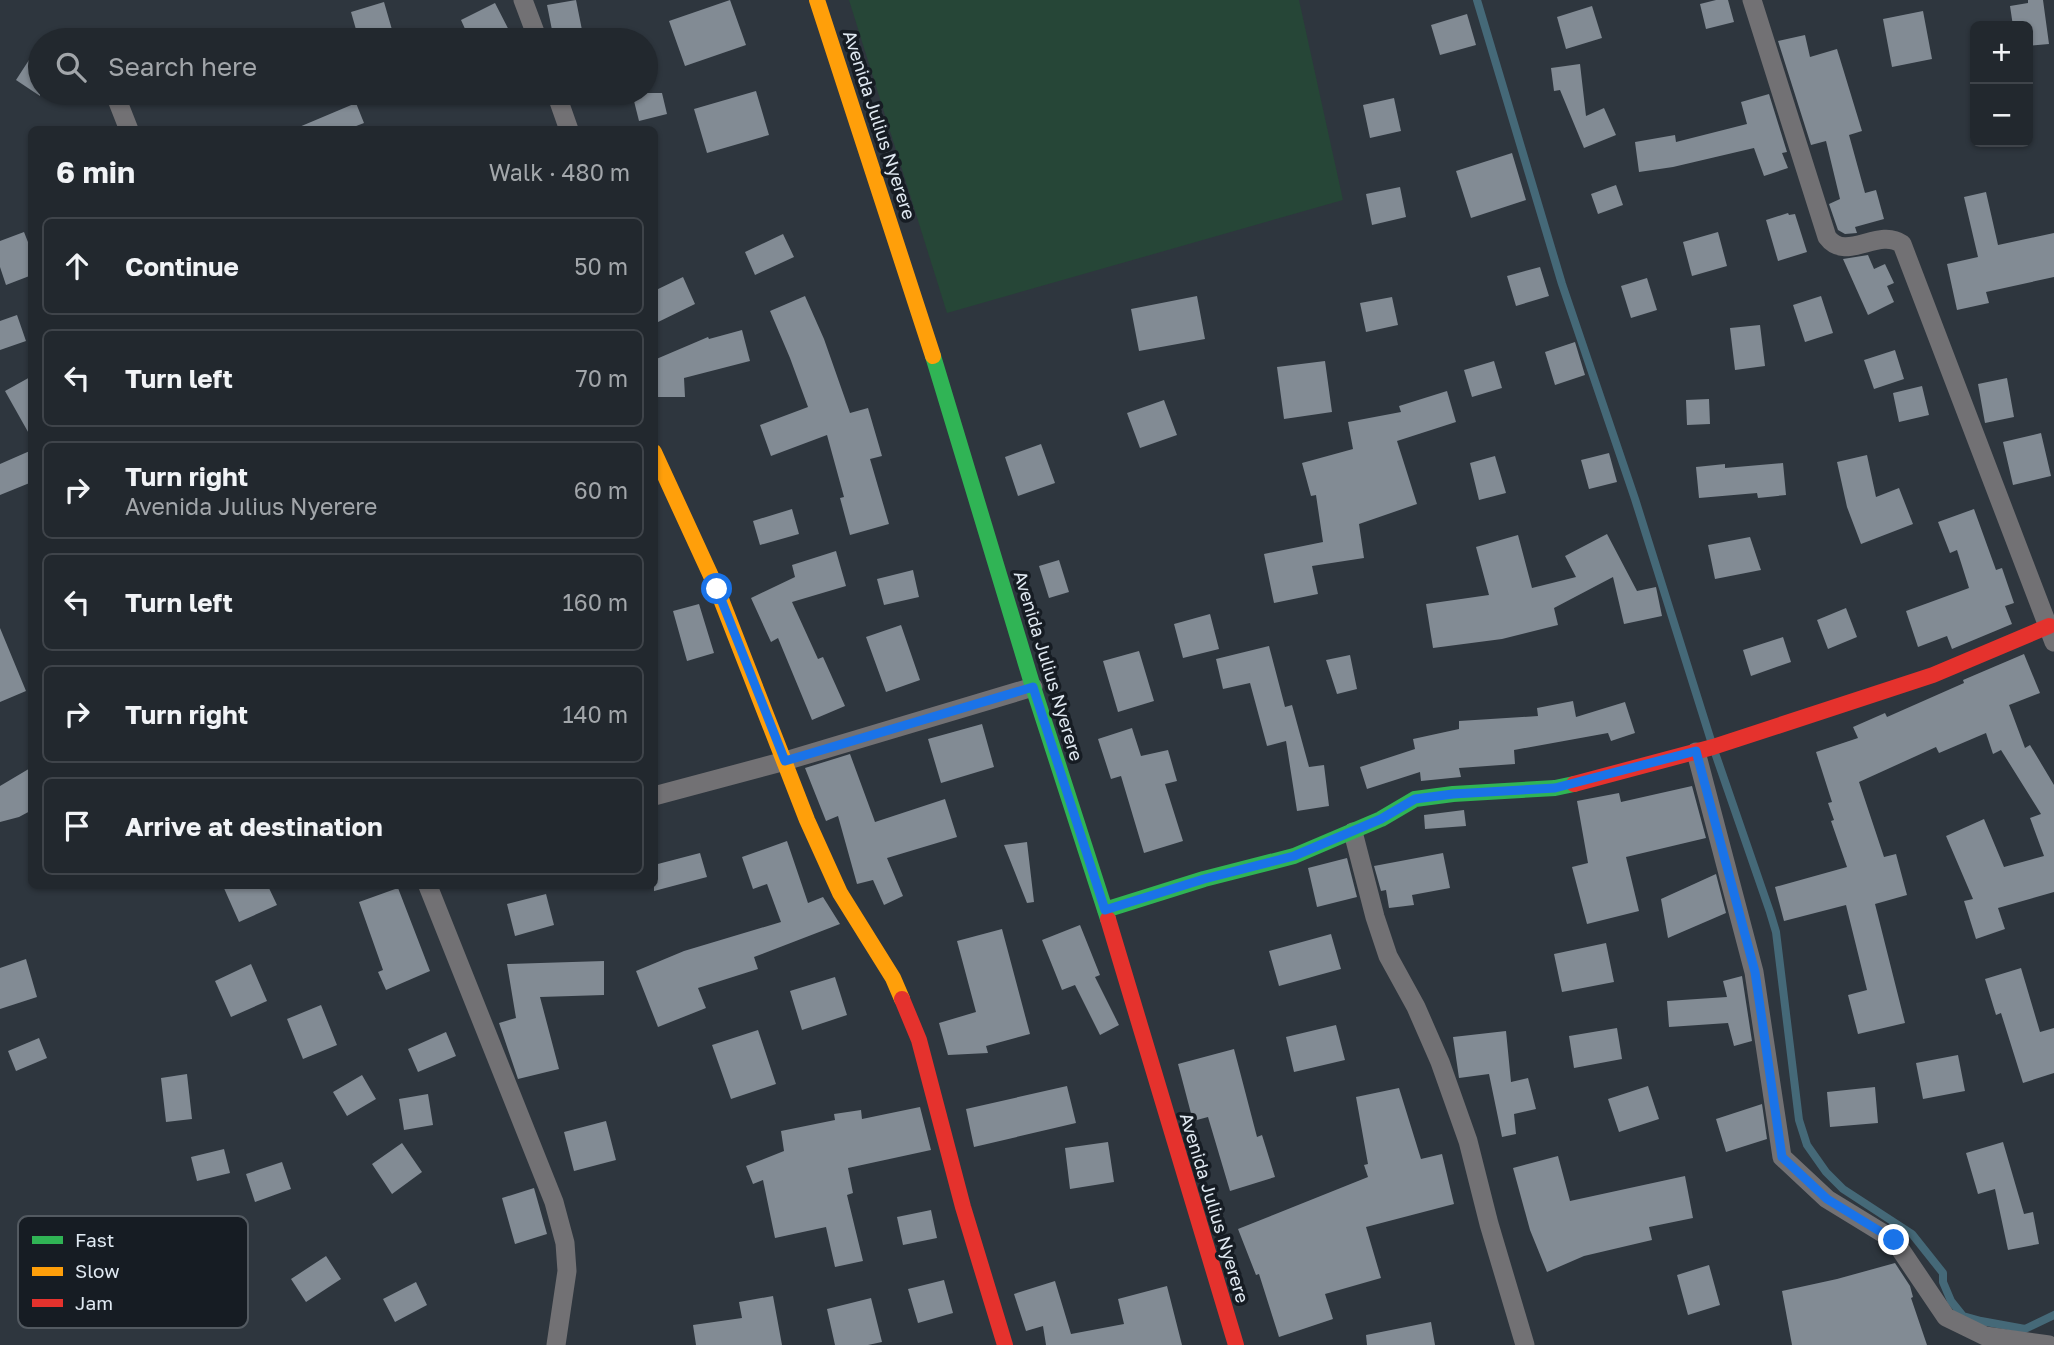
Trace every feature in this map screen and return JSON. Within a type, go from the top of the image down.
[{"type":"street","points":[[523,0],[533,28]]},
{"type":"street","name":"Avenida Julius Nyerere","points":[[817,0],[916,300],[1033,687],[1105,910],[1236,1345]]},
{"type":"street","points":[[1105,910],[1204,879],[1294,856],[1353,832],[1415,799],[1555,788],[1696,751],[2051,634],[1902,244],[1888,238],[1844,248],[1833,244],[1827,237],[1752,0]]},
{"type":"street","points":[[119,105],[127,126]]},
{"type":"street","points":[[560,105],[568,126]]},
{"type":"street","points":[[658,461],[717,589],[807,820],[840,893],[893,978],[919,1040],[963,1207],[1005,1345]]},
{"type":"street","points":[[658,795],[785,761],[1033,687]]},
{"type":"street","points":[[1696,751],[1755,972],[1782,1157],[1827,1199],[1894,1240],[1945,1317],[1985,1336],[2049,1345]]},
{"type":"street","points":[[1353,832],[1388,956],[1416,1007],[1440,1062],[1468,1141],[1489,1224],[1525,1345]]},
{"type":"street","points":[[429,889],[554,1202],[565,1243],[567,1271],[556,1345]]},
{"type":"green space","points":[[849,0],[1299,0],[1343,200],[947,313]]},
{"type":"building","points":[[576,0],[582,28],[552,28],[547,5]]},
{"type":"building","points":[[730,0],[746,45],[685,66],[669,21]]},
{"type":"building","points":[[1728,0],[1734,22],[1706,29],[1700,4]]},
{"type":"building","points":[[2028,0],[2043,0],[2049,44],[2033,46],[2033,21],[2012,21],[2010,6],[2028,3]]},
{"type":"building","points":[[384,2],[392,28],[356,28],[351,12]]},
{"type":"building","points":[[495,3],[508,28],[465,28],[461,20]]},
{"type":"building","points":[[1592,6],[1602,38],[1566,49],[1557,17]]},
{"type":"building","points":[[1923,11],[1932,59],[1892,67],[1883,19]]},
{"type":"building","points":[[1467,14],[1476,45],[1440,55],[1431,25]]},
{"type":"building","points":[[1805,35],[1810,57],[1837,49],[1862,131],[1849,135],[1865,193],[1876,190],[1884,219],[1855,227],[1857,233],[1845,234],[1838,230],[1829,204],[1840,199],[1826,141],[1811,145],[1778,41]]},
{"type":"building","points":[[28,62],[28,88],[16,80]]},
{"type":"building","points":[[1580,64],[1586,116],[1604,108],[1616,135],[1584,148],[1560,90],[1554,91],[1551,68]]},
{"type":"building","points":[[756,91],[769,135],[707,153],[694,109]]},
{"type":"building","points":[[658,93],[662,93],[667,114],[639,121],[635,105],[658,105]]},
{"type":"building","points":[[1769,94],[1787,152],[1782,153],[1788,168],[1764,176],[1754,148],[1639,172],[1635,142],[1675,135],[1676,142],[1747,124],[1741,102]]},
{"type":"building","points":[[1394,98],[1401,131],[1370,138],[1363,105]]},
{"type":"building","points":[[351,105],[357,105],[364,123],[356,126],[301,126]]},
{"type":"building","points":[[1512,153],[1526,200],[1471,218],[1456,171]]},
{"type":"building","points":[[1616,185],[1623,205],[1598,214],[1591,194]]},
{"type":"building","points":[[1400,187],[1406,217],[1372,225],[1366,194]]},
{"type":"building","points":[[1986,192],[1998,245],[2054,233],[2054,277],[1986,292],[1989,303],[1957,310],[1947,264],[1978,257],[1964,197]]},
{"type":"building","points":[[1788,213],[1795,214],[1807,252],[1778,261],[1766,220]]},
{"type":"building","points":[[24,232],[28,242],[28,277],[6,285],[0,267],[0,241]]},
{"type":"building","points":[[1718,232],[1727,266],[1692,276],[1683,242]]},
{"type":"building","points":[[783,234],[794,257],[755,275],[745,252]]},
{"type":"building","points":[[1868,255],[1874,269],[1885,264],[1894,283],[1887,286],[1894,302],[1868,315],[1843,259]]},
{"type":"building","points":[[1540,267],[1549,296],[1516,306],[1507,276]]},
{"type":"building","points":[[683,277],[695,304],[658,322],[658,289]]},
{"type":"building","points":[[1647,278],[1657,310],[1631,318],[1621,286]]},
{"type":"building","points":[[805,296],[824,339],[850,413],[868,408],[882,456],[870,459],[889,524],[850,535],[840,498],[844,497],[827,435],[771,456],[760,425],[808,407],[770,311]]},
{"type":"building","points":[[1197,296],[1205,339],[1139,351],[1131,309]]},
{"type":"building","points":[[1821,296],[1833,333],[1805,342],[1793,305]]},
{"type":"building","points":[[1392,297],[1398,325],[1366,332],[1360,303]]},
{"type":"building","points":[[17,315],[26,341],[0,350],[0,321]]},
{"type":"building","points":[[1760,325],[1765,366],[1735,370],[1730,328]]},
{"type":"building","points":[[742,330],[750,361],[684,378],[685,397],[658,397],[658,358],[708,337],[709,339]]},
{"type":"building","points":[[1575,342],[1585,375],[1555,385],[1545,352]]},
{"type":"building","points":[[1895,350],[1904,379],[1874,389],[1864,360]]},
{"type":"building","points":[[1325,361],[1332,412],[1284,419],[1277,367]]},
{"type":"building","points":[[1494,361],[1502,388],[1472,397],[1464,370]]},
{"type":"building","points":[[28,378],[28,432],[5,391]]},
{"type":"building","points":[[2007,378],[2014,417],[1985,423],[1978,384]]},
{"type":"building","points":[[1922,386],[1929,415],[1899,422],[1893,393]]},
{"type":"building","points":[[1447,391],[1456,422],[1397,441],[1417,504],[1359,524],[1364,558],[1312,566],[1318,594],[1274,603],[1264,554],[1323,542],[1316,495],[1311,496],[1302,463],[1353,449],[1348,422],[1401,412],[1399,406]]},
{"type":"building","points":[[1709,399],[1710,424],[1687,425],[1686,400]]},
{"type":"building","points":[[1164,400],[1177,435],[1140,448],[1127,413]]},
{"type":"building","points":[[2041,433],[2051,476],[2013,485],[2003,442]]},
{"type":"building","points":[[1041,444],[1055,483],[1018,496],[1005,457]]},
{"type":"building","points":[[28,452],[28,484],[0,495],[0,464]]},
{"type":"building","points":[[1609,453],[1617,482],[1589,489],[1581,460]]},
{"type":"building","points":[[1867,455],[1876,497],[1899,488],[1913,524],[1861,544],[1847,507],[1837,462]]},
{"type":"building","points":[[1495,456],[1506,493],[1479,500],[1470,463]]},
{"type":"building","points":[[1783,463],[1786,495],[1758,498],[1757,493],[1699,498],[1696,467],[1725,464],[1725,468]]},
{"type":"building","points":[[792,509],[799,534],[760,545],[753,521]]},
{"type":"building","points":[[1974,509],[1996,570],[2002,568],[2014,603],[2005,606],[2012,624],[1952,649],[1947,636],[1918,647],[1906,611],[1969,588],[1957,550],[1950,553],[1938,522]]},
{"type":"building","points":[[1607,534],[1637,591],[1656,587],[1662,616],[1624,624],[1613,577],[1554,608],[1558,625],[1502,639],[1433,648],[1426,604],[1489,595],[1476,547],[1518,535],[1532,588],[1576,577],[1565,556]]},
{"type":"building","points":[[1750,537],[1761,570],[1715,579],[1708,545]]},
{"type":"building","points":[[836,551],[846,586],[792,602],[818,659],[823,657],[845,706],[812,720],[778,638],[771,642],[751,598],[795,577],[792,565]]},
{"type":"building","points":[[1059,560],[1069,592],[1049,598],[1039,566]]},
{"type":"building","points":[[913,570],[919,597],[884,605],[877,579]]},
{"type":"building","points":[[699,604],[714,653],[687,661],[673,611]]},
{"type":"building","points":[[1846,608],[1857,637],[1828,649],[1817,620]]},
{"type":"building","points":[[1210,614],[1219,649],[1183,658],[1174,624]]},
{"type":"building","points":[[901,625],[920,680],[886,692],[866,637]]},
{"type":"building","points":[[0,628],[26,691],[0,702]]},
{"type":"building","points":[[1783,637],[1791,662],[1751,676],[1743,650]]},
{"type":"building","points":[[1269,646],[1285,707],[1292,705],[1309,767],[1324,765],[1329,806],[1297,811],[1286,741],[1267,746],[1250,683],[1223,689],[1216,659]]},
{"type":"building","points":[[1139,651],[1154,701],[1118,712],[1103,661]]},
{"type":"building","points":[[2024,654],[2040,693],[2009,705],[2025,748],[2030,745],[2054,785],[2054,892],[1998,908],[2005,929],[1976,939],[1964,901],[1973,899],[1946,836],[1984,819],[2004,867],[2044,856],[2030,818],[2041,814],[2001,750],[1993,754],[1986,733],[1939,753],[1936,747],[1859,782],[1884,857],[1896,854],[1907,895],[1875,904],[1905,1023],[1858,1034],[1848,995],[1867,990],[1846,905],[1784,921],[1775,887],[1847,867],[1831,821],[1834,820],[1828,803],[1832,802],[1816,752],[1858,738],[1853,727],[1885,713],[1887,717]]},
{"type":"building","points":[[1350,655],[1357,689],[1337,694],[1326,660]]},
{"type":"building","points":[[1573,701],[1576,717],[1625,702],[1635,733],[1611,741],[1608,733],[1514,750],[1515,764],[1459,768],[1461,777],[1421,781],[1420,772],[1367,789],[1360,767],[1415,749],[1413,739],[1459,729],[1459,721],[1538,716],[1537,708]]},
{"type":"building","points":[[982,724],[994,767],[941,783],[928,739]]},
{"type":"building","points":[[1132,728],[1141,756],[1168,750],[1177,781],[1165,784],[1183,841],[1144,853],[1121,776],[1111,779],[1098,739]]},
{"type":"building","points":[[850,754],[875,822],[945,799],[957,837],[887,858],[903,896],[884,905],[873,880],[857,884],[838,816],[826,821],[805,768]]},
{"type":"building","points":[[28,769],[28,812],[0,822],[0,786]]},
{"type":"building","points":[[1692,786],[1706,838],[1626,857],[1639,911],[1587,924],[1572,867],[1588,863],[1577,801],[1619,793],[1621,802]]},
{"type":"building","points":[[1464,810],[1466,826],[1425,829],[1424,815]]},
{"type":"building","points":[[787,841],[808,903],[823,897],[840,924],[754,957],[758,969],[698,988],[706,1008],[658,1027],[636,971],[684,951],[781,922],[767,884],[753,889],[742,857]]},
{"type":"building","points":[[1027,842],[1034,902],[1027,903],[1004,845]]},
{"type":"building","points":[[700,853],[707,877],[654,891],[658,889],[658,864]]},
{"type":"building","points":[[1443,853],[1450,888],[1412,895],[1414,905],[1389,908],[1386,890],[1381,891],[1374,866]]},
{"type":"building","points":[[1347,858],[1357,897],[1317,907],[1308,868]]},
{"type":"building","points":[[1716,874],[1726,913],[1668,938],[1661,899]]},
{"type":"building","points":[[224,889],[269,889],[277,905],[239,922]]},
{"type":"building","points":[[398,889],[430,971],[386,990],[378,972],[383,970],[359,902]]},
{"type":"building","points":[[546,894],[554,925],[515,936],[507,904]]},
{"type":"building","points":[[1080,925],[1100,975],[1095,977],[1119,1025],[1100,1035],[1075,985],[1062,990],[1042,940]]},
{"type":"building","points":[[1002,929],[1030,1034],[986,1046],[988,1053],[948,1055],[939,1023],[976,1012],[957,941]]},
{"type":"building","points":[[1331,934],[1341,969],[1279,986],[1269,951]]},
{"type":"building","points":[[1606,943],[1614,982],[1562,992],[1554,954]]},
{"type":"building","points":[[26,959],[37,997],[0,1009],[0,968]]},
{"type":"building","points":[[604,961],[604,995],[540,997],[559,1069],[518,1079],[499,1023],[516,1018],[507,964]]},
{"type":"building","points":[[251,964],[267,1001],[231,1017],[215,981]]},
{"type":"building","points":[[2021,968],[2040,1032],[2054,1028],[2054,1073],[2023,1083],[2001,1013],[1996,1015],[1985,979]]},
{"type":"building","points":[[1742,976],[1752,1041],[1734,1046],[1728,1023],[1669,1027],[1667,1001],[1727,997],[1723,981]]},
{"type":"building","points":[[835,977],[847,1015],[802,1030],[790,991]]},
{"type":"building","points":[[321,1005],[337,1045],[303,1059],[287,1019]]},
{"type":"building","points":[[1336,1025],[1345,1060],[1294,1072],[1286,1037]]},
{"type":"building","points":[[1617,1028],[1622,1059],[1574,1068],[1569,1036]]},
{"type":"building","points":[[758,1030],[776,1084],[731,1099],[712,1045]]},
{"type":"building","points":[[1506,1031],[1511,1082],[1528,1078],[1536,1109],[1514,1114],[1516,1134],[1502,1137],[1489,1074],[1459,1078],[1453,1037]]},
{"type":"building","points":[[446,1032],[456,1056],[418,1072],[408,1049]]},
{"type":"building","points":[[39,1038],[47,1058],[16,1071],[8,1051]]},
{"type":"building","points":[[1234,1049],[1257,1137],[1262,1135],[1275,1177],[1230,1191],[1208,1117],[1193,1121],[1178,1064]]},
{"type":"building","points":[[1958,1055],[1965,1091],[1923,1099],[1916,1063]]},
{"type":"building","points":[[187,1074],[192,1119],[166,1122],[161,1078]]},
{"type":"building","points":[[362,1075],[376,1099],[347,1116],[333,1092]]},
{"type":"building","points":[[1067,1086],[1076,1123],[974,1147],[966,1109]]},
{"type":"building","points":[[1648,1086],[1659,1119],[1619,1132],[1608,1099]]},
{"type":"building","points":[[1875,1087],[1878,1123],[1830,1127],[1827,1092]]},
{"type":"building","points":[[1399,1088],[1421,1159],[1442,1154],[1454,1204],[1366,1227],[1381,1278],[1325,1294],[1333,1319],[1279,1337],[1259,1274],[1256,1275],[1238,1229],[1368,1177],[1364,1165],[1368,1164],[1356,1097]]},
{"type":"building","points":[[428,1094],[433,1125],[404,1130],[399,1099]]},
{"type":"building","points":[[1762,1104],[1767,1139],[1726,1152],[1716,1119]]},
{"type":"building","points":[[920,1107],[931,1150],[848,1168],[853,1193],[847,1195],[863,1261],[835,1267],[826,1227],[775,1238],[763,1180],[753,1184],[746,1166],[784,1151],[781,1131],[835,1120],[834,1114],[861,1110],[862,1119]]},
{"type":"building","points":[[606,1121],[616,1160],[574,1171],[564,1132]]},
{"type":"building","points":[[1108,1142],[1114,1182],[1070,1189],[1065,1148]]},
{"type":"building","points":[[2003,1142],[2024,1214],[2033,1212],[2039,1244],[2008,1250],[1995,1189],[1978,1194],[1966,1153]]},
{"type":"building","points":[[402,1143],[422,1172],[392,1194],[372,1164]]},
{"type":"building","points":[[224,1149],[230,1173],[197,1181],[191,1157]]},
{"type":"building","points":[[1558,1156],[1570,1201],[1685,1176],[1693,1218],[1649,1227],[1652,1240],[1584,1256],[1547,1272],[1530,1230],[1513,1168]]},
{"type":"building","points":[[282,1162],[291,1189],[255,1202],[246,1174]]},
{"type":"building","points":[[534,1188],[547,1234],[515,1244],[502,1198]]},
{"type":"building","points":[[931,1210],[937,1238],[903,1245],[897,1217]]},
{"type":"building","points":[[326,1256],[341,1279],[306,1302],[291,1279]]},
{"type":"building","points":[[1895,1263],[1910,1286],[1911,1298],[1927,1345],[1792,1345],[1782,1291]]},
{"type":"building","points":[[1709,1265],[1720,1305],[1688,1315],[1677,1275]]},
{"type":"building","points":[[944,1280],[953,1313],[918,1323],[908,1289]]},
{"type":"building","points":[[1055,1281],[1071,1334],[1124,1324],[1118,1299],[1167,1286],[1182,1345],[1046,1345],[1043,1326],[1026,1331],[1014,1294]]},
{"type":"building","points":[[416,1282],[427,1305],[395,1322],[383,1299]]},
{"type":"building","points":[[773,1296],[782,1345],[696,1345],[693,1325],[742,1318],[739,1302]]},
{"type":"building","points":[[871,1298],[882,1342],[868,1345],[835,1345],[827,1309]]},
{"type":"building","points":[[1431,1322],[1435,1345],[1367,1345],[1366,1335]]},
{"type":"waterway","points":[[1477,0],[1562,284],[1776,932],[1799,1120],[1807,1145],[1826,1172],[1843,1189],[1912,1234],[1943,1273],[1943,1282],[1951,1301],[1963,1316],[2025,1329],[2054,1315]]},
{"type":"traffic: fast","points":[[933,356],[1033,687],[1108,919]]},
{"type":"traffic: fast","points":[[1105,910],[1204,879],[1294,856],[1381,819],[1415,799],[1555,788],[1574,784]]},
{"type":"traffic: slow","points":[[817,0],[933,356]]},
{"type":"traffic: slow","points":[[658,461],[717,589],[807,820],[840,893],[893,978],[902,999]]},
{"type":"traffic: jam","points":[[1574,784],[1713,747],[1933,675],[2049,626]]},
{"type":"traffic: jam","points":[[1108,919],[1236,1345]]},
{"type":"traffic: jam","points":[[902,999],[919,1040],[963,1207],[1005,1345]]},
{"type":"route","points":[[717,589],[785,761],[1033,687],[1105,910],[1204,879],[1294,856],[1381,819],[1415,799],[1555,788],[1617,774],[1696,751],[1755,972],[1782,1157],[1827,1199],[1894,1240]]}]
